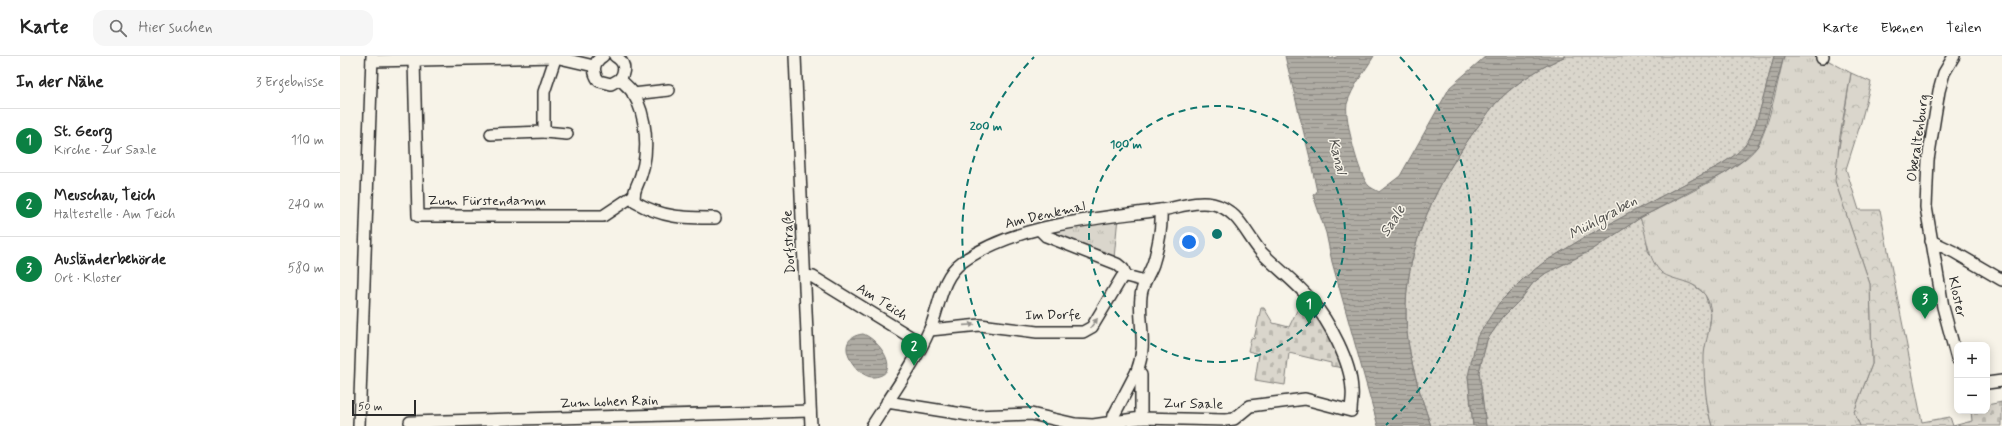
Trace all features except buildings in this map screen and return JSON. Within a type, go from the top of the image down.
[{"type":"street","points":[[359,426],[372,59],[414,60],[555,56],[594,66]]},
{"type":"street","points":[[544,132],[544,92],[555,56]]},
{"type":"street","points":[[603,56],[594,66],[596,77],[604,83],[611,84],[620,79],[624,70],[618,57]]},
{"type":"street","name":"Dorfstraße","points":[[795,56],[806,276],[811,426]]},
{"type":"street","name":"Oberaltenburg","points":[[1931,241],[1926,207],[1928,160],[1944,73],[1954,56]]},
{"type":"street","name":"Zum Fürstendamm","points":[[414,60],[418,216],[603,216],[633,196]]},
{"type":"street","points":[[620,79],[633,94],[640,110],[644,130],[645,152],[641,174],[633,196],[635,202],[666,216],[680,218],[715,218]]},
{"type":"street","points":[[633,94],[669,90]]},
{"type":"street","points":[[491,134],[544,132],[568,134]]},
{"type":"street","name":"Zur Saale","points":[[887,402],[974,421],[1018,413],[1031,414],[1075,424],[1093,425],[1141,418],[1234,419],[1250,406],[1305,399],[1351,411],[1352,389],[1348,370],[1332,331],[1312,300],[1261,252],[1233,214],[1220,207],[1206,203],[1161,210]]},
{"type":"street","points":[[1113,422],[1114,415],[1138,371],[1143,350],[1140,306],[1145,281],[1153,263],[1162,220],[1161,210]]},
{"type":"street","name":"Am Denkmal","points":[[922,344],[930,330],[945,285],[952,271],[961,263],[1009,237],[1113,215],[1161,210]]},
{"type":"street","points":[[1040,230],[1046,236],[1117,264],[1123,269],[1126,276],[1145,281]]},
{"type":"street","points":[[1931,241],[1954,252],[2002,280]]},
{"type":"street","name":"Kloster","points":[[1931,241],[1943,307],[1954,349]]},
{"type":"street","name":"Am Teich","points":[[806,276],[813,277],[922,344]]},
{"type":"street","name":"Im Dorfe","points":[[930,330],[980,325],[1037,332],[1083,332],[1092,327],[1118,281],[1126,276]]},
{"type":"street","points":[[872,426],[922,344]]},
{"type":"street","points":[[1138,371],[1141,375],[1141,418]]},
{"type":"street","points":[[1990,383],[2002,381]]},
{"type":"street","name":"Zum hohen Rain","points":[[410,422],[810,411]]},
{"type":"green space","points":[[1566,56],[1774,56],[1759,115],[1744,147],[1720,165],[1585,237],[1543,263],[1523,279],[1499,303],[1468,376],[1473,426],[1431,426],[1411,359],[1406,317],[1407,291],[1411,265],[1417,240],[1426,215],[1450,168],[1494,105],[1507,92],[1523,80],[1540,69]]},
{"type":"green space","points":[[1784,56],[1820,56],[1851,73],[1840,136],[1835,181],[1870,284],[1872,364],[1854,412],[1860,426],[1712,426],[1707,402],[1704,368],[1704,352],[1711,319],[1709,303],[1705,295],[1696,286],[1667,276],[1657,267],[1650,254],[1640,218],[1720,176],[1748,156],[1757,147],[1769,116]]},
{"type":"green space","points":[[1851,73],[1871,82],[1861,122],[1846,169],[1859,210],[1880,210],[1922,422],[1950,417],[1953,426],[1860,426],[1854,412],[1872,364],[1870,284],[1834,179]]},
{"type":"green space","points":[[1118,217],[1114,258],[1051,233]]},
{"type":"green space","points":[[1640,218],[1646,231],[1648,251],[1663,273],[1689,282],[1705,294],[1711,315],[1708,335],[1705,383],[1708,411],[1712,426],[1486,426],[1479,372],[1487,340],[1503,317],[1521,299],[1533,283],[1546,273],[1592,250]]},
{"type":"green space","points":[[1304,296],[1326,324],[1344,368],[1331,366],[1331,363],[1289,353],[1285,385],[1255,380],[1259,354],[1248,351],[1251,338],[1254,339],[1261,308],[1264,308],[1273,323],[1289,327]]},
{"type":"green space","points":[[2002,402],[2002,426],[1953,426],[1972,421],[1971,414],[1990,414],[1990,404]]},
{"type":"water","points":[[1285,56],[1329,56],[1330,59],[1339,56],[1374,56],[1352,91],[1347,104],[1347,111],[1353,146],[1361,171],[1369,186],[1379,192],[1400,176],[1450,87],[1486,56],[1566,56],[1540,69],[1523,80],[1507,92],[1494,105],[1450,168],[1426,215],[1417,240],[1411,265],[1407,291],[1406,317],[1411,359],[1431,426],[1378,426],[1332,262],[1326,233],[1313,195],[1317,192]]},
{"type":"water","points":[[1774,56],[1784,56],[1764,130],[1757,147],[1742,161],[1725,173],[1640,218],[1592,250],[1546,273],[1533,283],[1521,299],[1503,317],[1487,340],[1479,372],[1486,426],[1473,426],[1468,376],[1477,337],[1499,303],[1523,279],[1543,263],[1585,237],[1720,165],[1734,156],[1746,144],[1755,126]]},
{"type":"water","points":[[863,334],[870,337],[882,349],[886,357],[888,364],[887,370],[883,375],[874,377],[867,376],[860,372],[849,358],[847,350],[848,343],[853,337]]},
{"type":"place","name":"Ausländerbehörde","points":[[1925,319]]},
{"type":"place","name":"St. Georg","points":[[1309,324]]},
{"type":"place","name":"Meuschau, Teich","points":[[914,366]]},
{"type":"water label","name":"Kanal","points":[[1337,156]]},
{"type":"water label","name":"Mühlgraben","points":[[1603,218]]},
{"type":"water label","name":"Saale","points":[[1393,221]]}]
